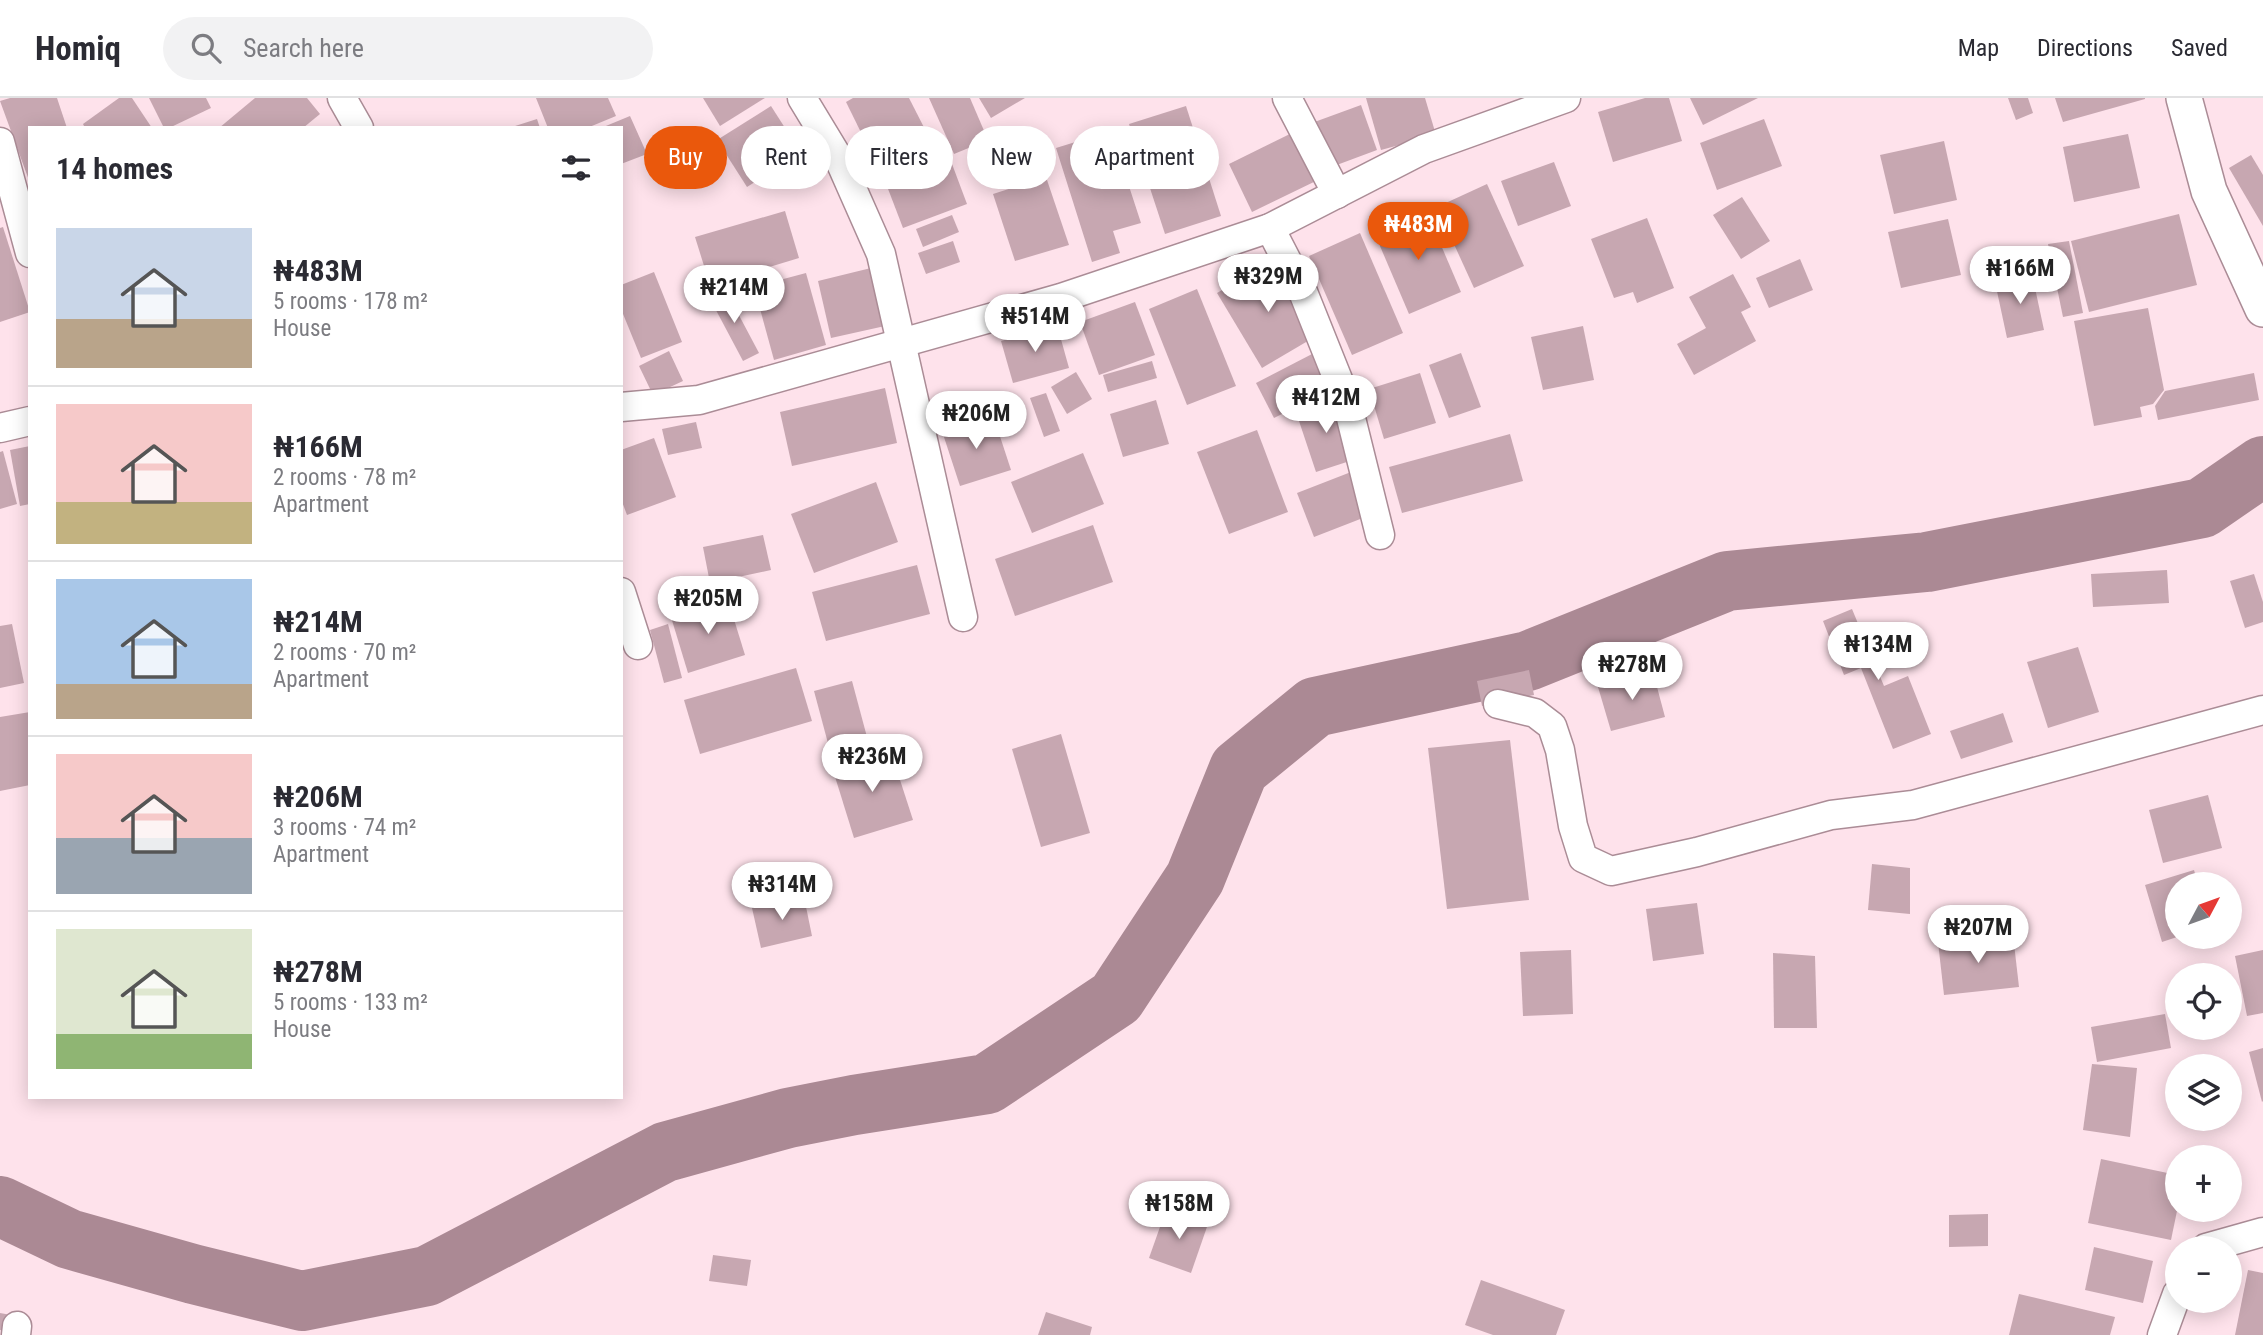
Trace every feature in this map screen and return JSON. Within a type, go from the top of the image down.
[{"type":"street","points":[[342,98],[358,126]]},
{"type":"street","points":[[802,98],[839,159],[881,254],[963,617]]},
{"type":"street","points":[[1287,98],[1337,194]]},
{"type":"street","points":[[623,407],[699,400],[1060,298],[1270,228],[1424,149],[1566,98]]},
{"type":"street","points":[[2184,98],[2209,191],[2263,309]]},
{"type":"street","points":[[0,142],[28,238]]},
{"type":"street","points":[[1270,228],[1303,292],[1347,402],[1380,535]]},
{"type":"street","points":[[0,428],[28,421]]},
{"type":"street","points":[[623,598],[638,645]]},
{"type":"street","points":[[1498,704],[1535,713],[1552,726],[1560,750],[1573,826],[1583,858],[1611,870],[1697,852],[1830,816],[1913,805],[2263,710]]},
{"type":"street","points":[[2242,1238],[2263,1232]]},
{"type":"street","points":[[2162,1335],[2170,1313]]},
{"type":"building","points":[[10,98],[57,98],[66,126],[28,126],[28,178],[0,101]]},
{"type":"building","points":[[119,98],[132,98],[151,126],[84,126],[83,124]]},
{"type":"building","points":[[149,98],[206,98],[211,108],[173,126],[163,126]]},
{"type":"building","points":[[255,98],[307,98],[320,114],[305,126],[221,126]]},
{"type":"building","points":[[536,98],[608,98],[616,116],[592,126],[547,126]]},
{"type":"building","points":[[703,98],[765,98],[720,126]]},
{"type":"building","points":[[853,98],[909,98],[923,126],[858,126],[846,102]]},
{"type":"building","points":[[929,98],[970,98],[982,126],[967,126],[967,149],[954,154],[953,126],[942,126]]},
{"type":"building","points":[[979,98],[1025,98],[991,118]]},
{"type":"building","points":[[1366,98],[1425,98],[1436,135],[1381,150]]},
{"type":"building","points":[[1645,98],[1669,98],[1682,141],[1613,162],[1598,112]]},
{"type":"building","points":[[1690,98],[1758,98],[1703,125]]},
{"type":"building","points":[[2008,98],[2028,98],[2033,113],[2016,120]]},
{"type":"building","points":[[2055,98],[2145,98],[2145,99],[2063,122]]},
{"type":"building","points":[[1361,105],[1377,150],[1326,169],[1309,124]]},
{"type":"building","points":[[771,106],[784,126],[741,126],[741,178],[727,156],[727,134]]},
{"type":"building","points":[[1186,106],[1192,126],[1130,126],[1129,124]]},
{"type":"building","points":[[630,116],[644,147],[644,155],[623,163],[623,126],[606,126]]},
{"type":"building","points":[[537,119],[539,126],[515,126]]},
{"type":"building","points":[[1764,119],[1782,166],[1717,190],[1700,143]]},
{"type":"building","points":[[1296,131],[1320,179],[1252,212],[1229,164]]},
{"type":"building","points":[[2128,134],[2140,188],[2074,202],[2063,147]]},
{"type":"building","points":[[1944,141],[1957,200],[1894,214],[1880,155]]},
{"type":"building","points":[[1070,144],[1070,189],[1130,189],[1141,223],[1113,231],[1120,253],[1092,262],[1056,148]]},
{"type":"building","points":[[2251,155],[2263,175],[2263,226],[2229,168]]},
{"type":"building","points":[[1554,162],[1571,206],[1518,226],[1501,181]]},
{"type":"building","points":[[953,167],[967,204],[903,228],[888,189],[953,189]]},
{"type":"building","points":[[1487,184],[1524,266],[1474,288],[1437,207]]},
{"type":"building","points":[[1009,189],[1050,189],[1069,245],[1015,261],[993,194]]},
{"type":"building","points":[[1150,189],[1212,189],[1221,216],[1165,234]]},
{"type":"building","points":[[1742,197],[1770,241],[1741,259],[1713,215]]},
{"type":"building","points":[[1426,210],[1461,292],[1409,314],[1374,232]]},
{"type":"building","points":[[785,211],[799,258],[710,285],[695,237]]},
{"type":"building","points":[[2179,214],[2197,285],[2089,312],[2071,241]]},
{"type":"building","points":[[952,215],[959,232],[923,247],[916,229]]},
{"type":"building","points":[[1647,218],[1674,288],[1637,303],[1633,292],[1614,298],[1591,239]]},
{"type":"building","points":[[1948,219],[1961,275],[1901,288],[1888,232]]},
{"type":"building","points":[[3,227],[28,313],[0,322],[0,228]]},
{"type":"building","points":[[1360,233],[1403,333],[1352,355],[1309,256]]},
{"type":"building","points":[[953,241],[960,262],[926,274],[918,253]]},
{"type":"building","points":[[2069,241],[2083,313],[2063,317],[2048,244]]},
{"type":"building","points":[[1800,259],[1813,290],[1769,308],[1756,278]]},
{"type":"building","points":[[1273,260],[1318,335],[1262,368],[1217,293]]},
{"type":"building","points":[[871,268],[885,326],[831,338],[818,281]]},
{"type":"building","points":[[654,272],[682,342],[641,358],[623,314],[623,284]]},
{"type":"building","points":[[806,273],[826,345],[774,360],[754,287]]},
{"type":"building","points":[[1733,274],[1751,307],[1741,312],[1756,341],[1694,375],[1677,344],[1706,328],[1689,297]]},
{"type":"building","points":[[2032,274],[2044,330],[2007,338],[1995,282]]},
{"type":"building","points":[[725,289],[759,353],[743,361],[709,297]]},
{"type":"building","points":[[1197,289],[1236,386],[1187,405],[1149,309]]},
{"type":"building","points":[[1135,302],[1155,355],[1099,375],[1080,322]]},
{"type":"building","points":[[2148,308],[2164,390],[2153,404],[2140,407],[2142,417],[2094,426],[2074,321]]},
{"type":"building","points":[[1057,325],[1069,368],[1013,383],[1001,341]]},
{"type":"building","points":[[1583,326],[1594,380],[1543,390],[1531,337]]},
{"type":"building","points":[[669,351],[683,381],[653,395],[639,366]]},
{"type":"building","points":[[1314,353],[1332,389],[1274,418],[1256,383]]},
{"type":"building","points":[[1461,353],[1481,407],[1449,418],[1429,365]]},
{"type":"building","points":[[1152,361],[1157,378],[1108,392],[1103,375]]},
{"type":"building","points":[[1076,372],[1092,399],[1067,414],[1051,387]]},
{"type":"building","points":[[1420,373],[1436,423],[1384,439],[1369,389]]},
{"type":"building","points":[[2254,373],[2259,400],[2158,420],[2155,406],[2165,391]]},
{"type":"building","points":[[885,388],[897,443],[792,466],[780,412]]},
{"type":"building","points":[[1046,393],[1060,431],[1044,437],[1030,398]]},
{"type":"building","points":[[1336,399],[1356,459],[1316,472],[1296,412]]},
{"type":"building","points":[[1156,400],[1169,444],[1123,457],[1110,414]]},
{"type":"building","points":[[993,415],[1011,470],[960,486],[942,431]]},
{"type":"building","points":[[696,422],[702,448],[668,455],[662,429]]},
{"type":"building","points":[[1257,430],[1288,512],[1229,534],[1197,452]]},
{"type":"building","points":[[1510,434],[1523,481],[1402,513],[1389,467]]},
{"type":"building","points":[[654,438],[676,497],[627,515],[623,504],[623,449]]},
{"type":"building","points":[[28,446],[28,504],[20,506],[10,450]]},
{"type":"building","points":[[3,451],[17,504],[0,509],[0,452]]},
{"type":"building","points":[[1083,453],[1104,504],[1032,533],[1011,482]]},
{"type":"building","points":[[1351,472],[1368,516],[1314,537],[1297,493]]},
{"type":"building","points":[[876,482],[898,542],[814,573],[791,514]]},
{"type":"building","points":[[1093,525],[1113,582],[1015,616],[995,559]]},
{"type":"building","points":[[763,535],[771,570],[710,583],[703,547]]},
{"type":"building","points":[[917,565],[930,614],[826,641],[812,592]]},
{"type":"building","points":[[2167,570],[2169,603],[2093,607],[2091,574]]},
{"type":"building","points":[[2254,574],[2263,602],[2263,622],[2245,628],[2230,581]]},
{"type":"building","points":[[728,600],[745,655],[688,673],[671,617]]},
{"type":"building","points":[[1852,609],[1884,686],[1908,676],[1931,734],[1893,749],[1861,668],[1844,675],[1823,621]]},
{"type":"building","points":[[12,624],[24,683],[0,688],[0,626]]},
{"type":"building","points":[[668,624],[682,678],[664,683],[650,630]]},
{"type":"building","points":[[2078,647],[2099,712],[2048,728],[2027,662]]},
{"type":"building","points":[[796,668],[812,721],[700,754],[684,700]]},
{"type":"building","points":[[1529,670],[1534,695],[1482,706],[1477,681]]},
{"type":"building","points":[[1653,672],[1665,717],[1611,731],[1598,687]]},
{"type":"building","points":[[852,681],[867,737],[829,747],[814,691]]},
{"type":"building","points":[[28,712],[28,785],[0,791],[0,717]]},
{"type":"building","points":[[2003,713],[2013,742],[1961,759],[1950,731]]},
{"type":"building","points":[[1061,734],[1090,833],[1041,847],[1012,749]]},
{"type":"building","points":[[1510,740],[1529,900],[1447,909],[1428,748]]},
{"type":"building","points":[[890,749],[913,820],[854,838],[832,767]]},
{"type":"building","points":[[2208,795],[2222,848],[2163,863],[2149,810]]},
{"type":"building","points":[[1872,864],[1910,868],[1910,914],[1868,910]]},
{"type":"building","points":[[2165,879],[2165,941],[2162,942],[2145,885]]},
{"type":"building","points":[[804,897],[812,936],[761,948],[752,908]]},
{"type":"building","points":[[1697,903],[1704,954],[1653,961],[1646,909]]},
{"type":"building","points":[[2013,935],[2019,987],[1944,995],[1938,942]]},
{"type":"building","points":[[1571,950],[1573,1014],[1523,1016],[1520,952]]},
{"type":"building","points":[[2263,950],[2263,1013],[2247,1016],[2242,991],[2242,963],[2236,963],[2235,956]]},
{"type":"building","points":[[1773,953],[1815,956],[1817,1028],[1774,1028]]},
{"type":"building","points":[[2165,1014],[2165,1040],[2170,1040],[2171,1048],[2097,1062],[2091,1027]]},
{"type":"building","points":[[2263,1048],[2263,1101],[2262,1102],[2249,1052]]},
{"type":"building","points":[[2092,1064],[2137,1068],[2130,1137],[2083,1130]]},
{"type":"building","points":[[2101,1159],[2165,1172],[2165,1222],[2175,1222],[2172,1236],[2165,1236],[2165,1239],[2088,1223]]},
{"type":"building","points":[[1166,1210],[1208,1224],[1191,1273],[1149,1258]]},
{"type":"building","points":[[1988,1214],[1988,1246],[1949,1247],[1949,1215]]},
{"type":"building","points":[[2094,1247],[2153,1261],[2143,1303],[2085,1290]]},
{"type":"building","points":[[713,1255],[751,1260],[747,1286],[709,1281]]},
{"type":"building","points":[[2248,1270],[2263,1273],[2263,1335],[2235,1335],[2239,1313],[2242,1313]]},
{"type":"building","points":[[1481,1280],[1565,1310],[1556,1335],[1493,1335],[1465,1325]]},
{"type":"building","points":[[2019,1294],[2115,1317],[2110,1335],[2009,1335]]},
{"type":"building","points":[[1046,1312],[1092,1327],[1090,1335],[1038,1335]]},
{"type":"building","points":[[0,1313],[11,1315],[7,1332],[0,1330]]},
{"type":"waterway","points":[[0,1206],[69,1239],[302,1301],[427,1276],[665,1152],[788,1118],[987,1084],[1116,998],[1195,878],[1239,769],[1315,707],[1528,661],[1727,581],[1927,562],[2202,508],[2263,466]]}]
